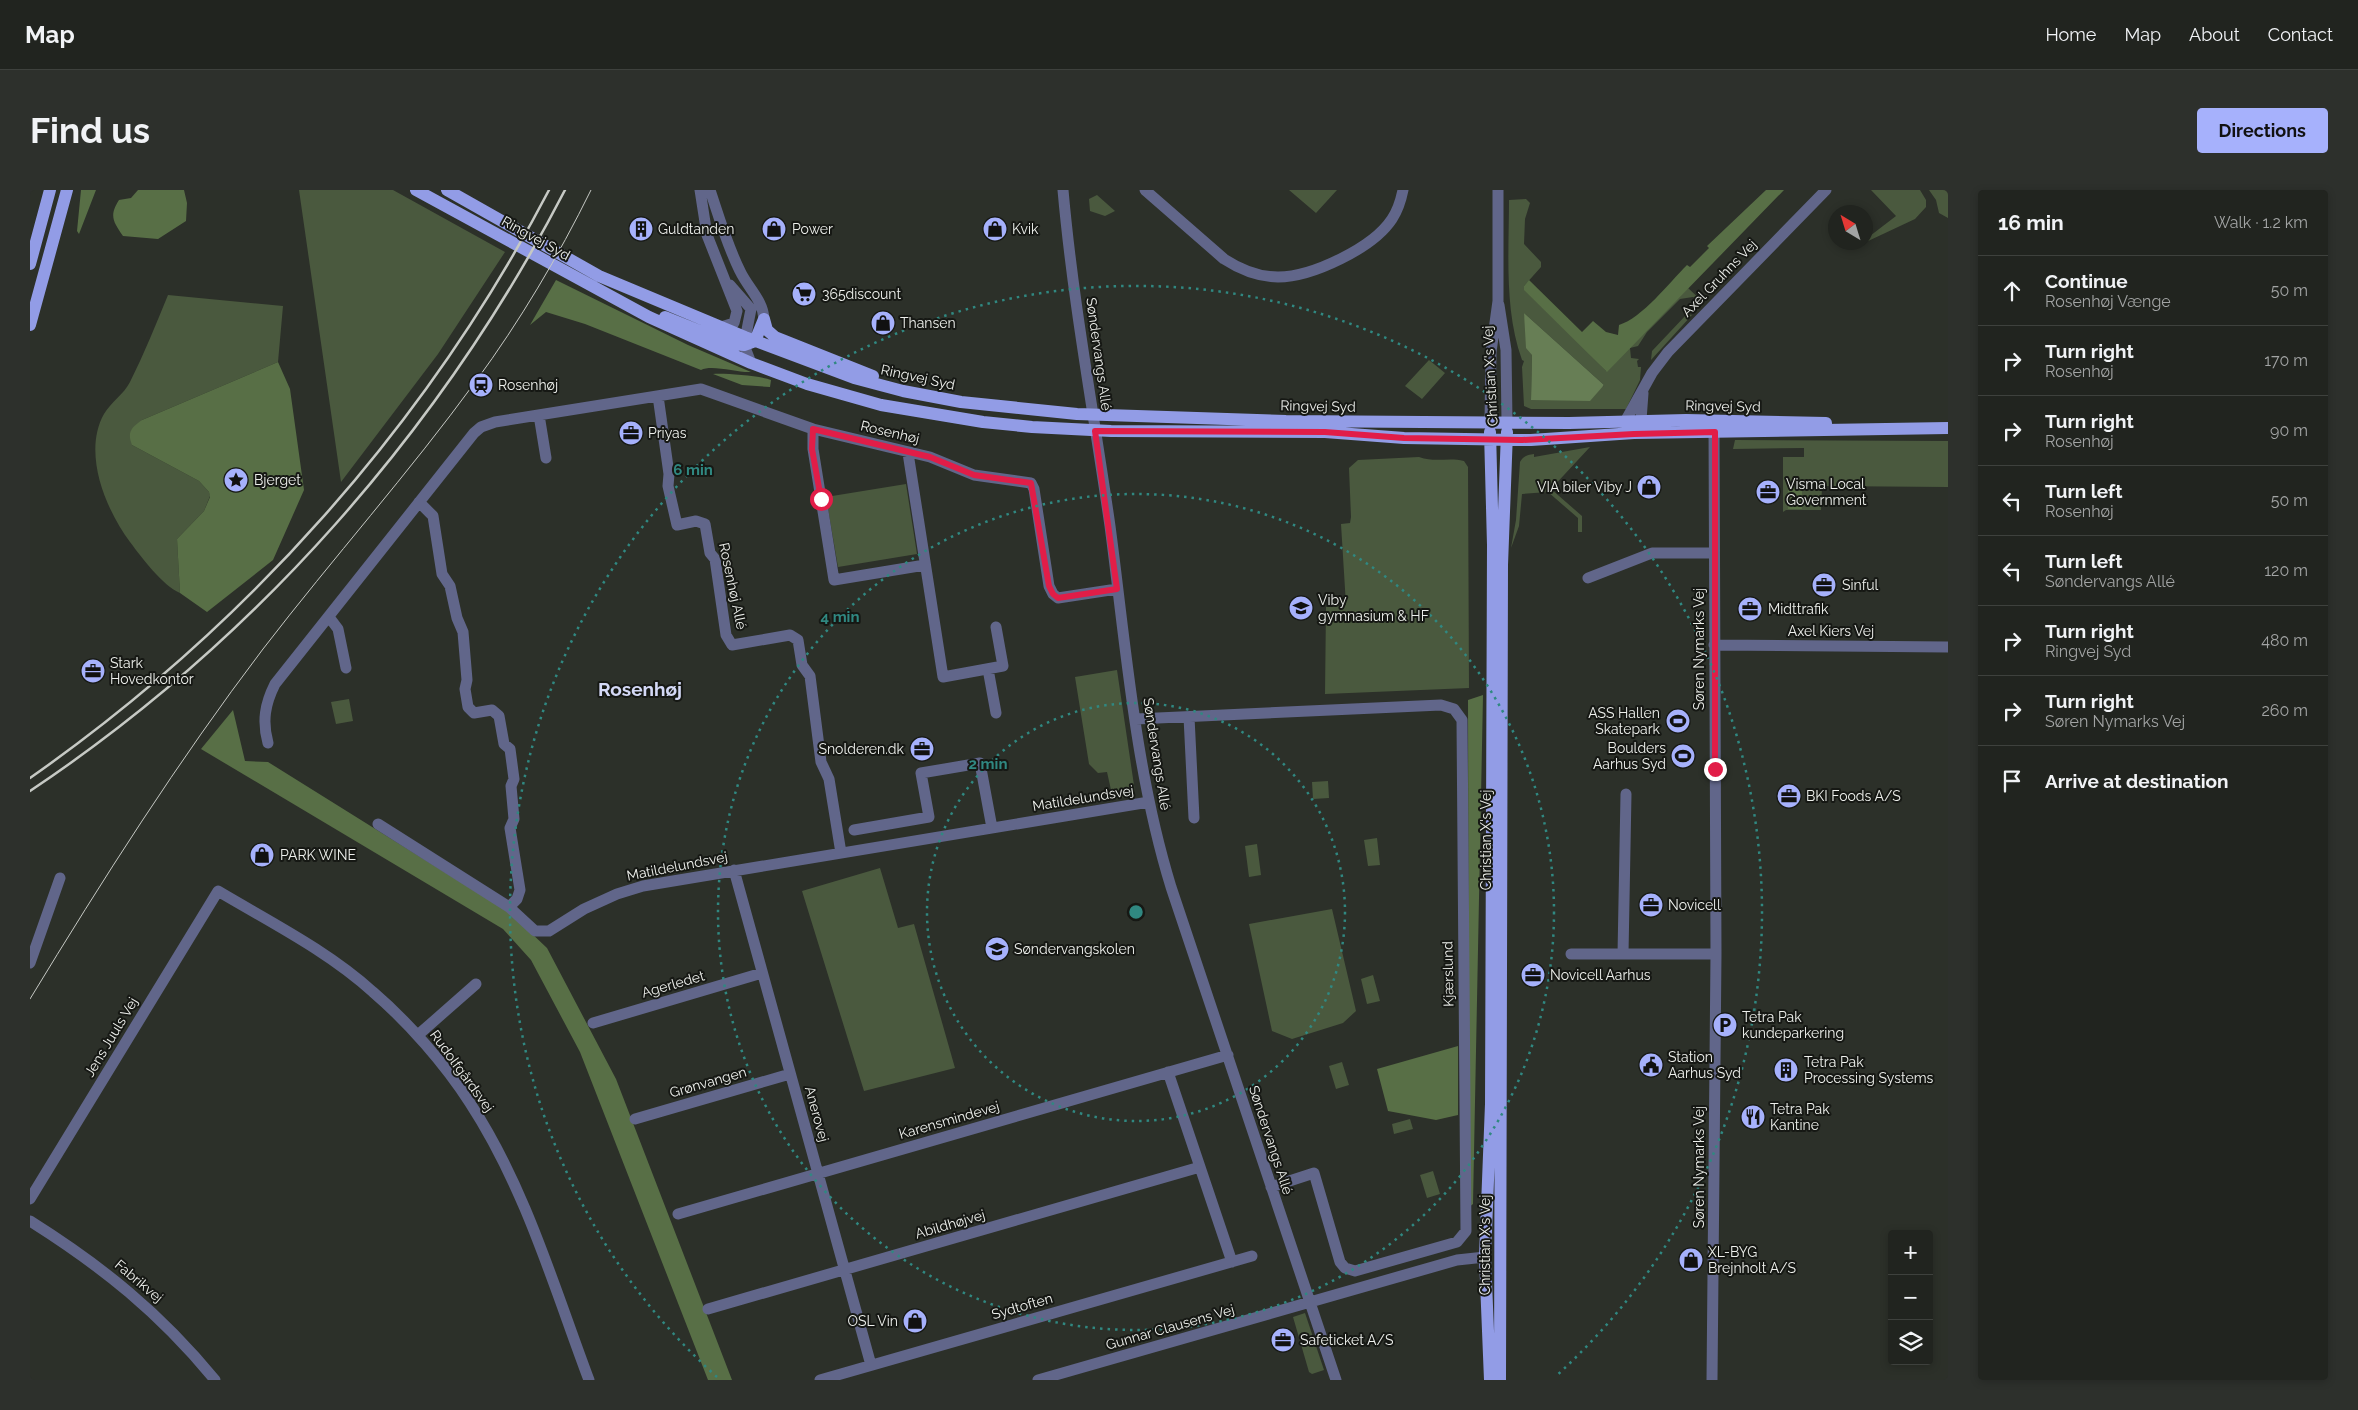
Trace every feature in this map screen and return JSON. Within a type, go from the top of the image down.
[{"type":"main road","points":[[30,264],[50,190]]},
{"type":"main road","points":[[30,325],[67,190]]},
{"type":"main road","name":"Ringvej Syd","points":[[416,190],[657,321],[750,363],[807,384],[881,405],[983,422],[1095,431],[1325,432],[1404,438],[1490,440],[1579,438],[1714,426],[1803,422],[1902,428],[1948,428]]},
{"type":"main road","name":"Ringvej Syd","points":[[447,190],[599,276],[721,327],[748,341],[831,370],[903,391],[1002,408],[1092,414],[1286,421],[1595,423],[1641,420],[1714,426]]},
{"type":"main road","points":[[589,285],[732,344],[748,341],[764,319]]},
{"type":"main road","points":[[764,319],[767,330],[775,337],[858,369],[903,391]]},
{"type":"main road","points":[[1579,438],[1634,427],[1641,420]]},
{"type":"main road","name":"Christian X's Vej","points":[[1485,1257],[1491,1104],[1493,545],[1490,422]]},
{"type":"main road","name":"Christian X's Vej","points":[[1497,1378],[1500,1240],[1502,565],[1507,422]]},
{"type":"main road","points":[[1497,1378],[1492,1266],[1489,1259],[1485,1257],[1494,1251],[1500,1240]]},
{"type":"street","points":[[700,190],[707,235],[738,313],[733,324],[721,327]]},
{"type":"street","points":[[710,190],[740,272],[761,305],[764,319]]},
{"type":"street","points":[[714,190],[716,210]]},
{"type":"street","name":"Søndervangs Allé","points":[[1063,190],[1092,414],[1149,802],[1160,851],[1171,887],[1310,1303]]},
{"type":"street","points":[[1145,190],[1224,259],[1252,273],[1281,277],[1302,274],[1321,267],[1370,241],[1392,220],[1398,208],[1403,190]]},
{"type":"street","name":"Christian X's Vej","points":[[1490,422],[1491,352],[1498,301],[1498,190]]},
{"type":"street","name":"Axel Gruhns Vej","points":[[1626,420],[1652,373],[1668,352],[1826,190]]},
{"type":"street","points":[[725,281],[750,309],[748,341],[750,363]]},
{"type":"street","name":"Christian X's Vej","points":[[1498,301],[1506,350],[1507,422]]},
{"type":"street","name":"Rosenhøj","points":[[268,744],[264,727],[269,696],[275,684],[474,433],[481,427],[495,422],[701,389],[813,429],[930,457],[974,475],[1031,483],[1049,586],[1053,594],[1058,598],[1117,589]]},
{"type":"street","name":"Axel Gruhns Vej","points":[[1641,420],[1642,393]]},
{"type":"street","name":"Rosenhøj Allé","points":[[658,396],[669,474],[668,486],[677,525],[696,521],[705,524],[710,553],[715,559],[726,635],[732,645],[790,635],[798,640],[802,665],[810,676],[813,690],[812,708],[821,762],[829,779],[841,853]]},
{"type":"street","points":[[539,415],[546,458]]},
{"type":"street","name":"Søren Nymarks Vej","points":[[1712,1380],[1716,954],[1714,426]]},
{"type":"street","points":[[813,429],[812,449],[834,580],[925,565]]},
{"type":"street","points":[[908,453],[943,677],[1003,666],[996,627]]},
{"type":"street","points":[[419,502],[433,516],[442,574],[450,586],[457,618],[464,632],[467,680],[465,689],[468,708],[474,712],[492,710],[500,716],[504,744],[510,749],[514,779],[511,786],[514,819],[510,828],[520,881],[517,899],[509,907]]},
{"type":"street","points":[[1588,578],[1652,553],[1714,553]]},
{"type":"street","points":[[329,617],[338,629],[346,668]]},
{"type":"street","name":"Axel Kiers Vej","points":[[1714,646],[1948,647]]},
{"type":"street","points":[[988,669],[996,713]]},
{"type":"street","name":"Kjærslund","points":[[1136,719],[1441,705],[1454,709],[1462,720],[1466,1231],[1458,1242],[1350,1271],[1340,1262],[1314,1173],[1271,1187]]},
{"type":"street","points":[[1189,717],[1194,818]]},
{"type":"street","points":[[854,830],[929,817],[921,773],[980,763],[992,828]]},
{"type":"street","points":[[1623,954],[1626,794]]},
{"type":"street","name":"Matildelundsvej","points":[[378,824],[509,907],[535,930],[542,932],[549,931],[584,909],[617,894],[643,886],[1149,802]]},
{"type":"street","name":"Anerovej","points":[[734,870],[871,1365]]},
{"type":"street","points":[[30,963],[60,878]]},
{"type":"street","name":"Rudolfgårdsvej","points":[[218,891],[329,958],[373,991],[418,1035],[470,1102],[500,1156],[526,1212],[589,1380]]},
{"type":"street","name":"Jens Juuls Vej","points":[[30,1199],[218,891]]},
{"type":"street","points":[[1571,954],[1716,954]]},
{"type":"street","name":"Agerledet","points":[[593,1023],[762,973]]},
{"type":"street","points":[[418,1035],[476,984]]},
{"type":"street","name":"Karensmindevej","points":[[678,1214],[1228,1055]]},
{"type":"street","points":[[1168,1072],[1232,1262]]},
{"type":"street","name":"Grønvangen","points":[[635,1119],[790,1074]]},
{"type":"street","name":"Abildhøjvej","points":[[708,1309],[1200,1168]]},
{"type":"street","name":"Fabrikvej","points":[[30,1221],[80,1252],[134,1296],[183,1342],[215,1380]]},
{"type":"street","name":"Sydtoften","points":[[820,1380],[1252,1256]]},
{"type":"street","name":"Gunnar Clausens Vej","points":[[1038,1380],[1466,1258],[1485,1257]]},
{"type":"street","points":[[1310,1303],[1336,1380]]},
{"type":"shaded area","points":[[81,190],[96,190],[79,234],[77,231]]},
{"type":"shaded area","points":[[138,190],[184,190],[187,203],[186,221],[158,239],[123,236],[115,222],[114,210],[119,200],[131,198]]},
{"type":"shaded area","points":[[299,190],[393,190],[505,252],[438,354],[341,482]]},
{"type":"shaded area","points":[[1289,190],[1337,190],[1316,213]]},
{"type":"shaded area","points":[[1766,190],[1784,190],[1607,372],[1524,290],[1524,286],[1529,280],[1582,332],[1593,321],[1606,332],[1618,335],[1619,325],[1646,308],[1687,265],[1690,267],[1709,248],[1707,246]]},
{"type":"shaded area","points":[[1871,190],[1920,190],[1926,200],[1926,207],[1915,219],[1873,239],[1873,234],[1896,216]]},
{"type":"shaded area","points":[[1929,190],[1948,190],[1948,218],[1939,213],[1936,200]]},
{"type":"shaded area","points":[[1097,195],[1115,211],[1105,216],[1090,211],[1089,199]]},
{"type":"shaded area","points":[[1526,199],[1530,203],[1525,219],[1524,244],[1541,262],[1541,267],[1524,286],[1606,371],[1688,288],[1704,303],[1693,297],[1680,299],[1647,332],[1638,346],[1630,348],[1631,358],[1639,359],[1637,361],[1638,367],[1641,367],[1640,380],[1626,409],[1531,409],[1524,406],[1522,367],[1524,361],[1516,341],[1510,301],[1508,261],[1509,200]],"holes":[[[1524,313],[1604,385],[1531,400],[1532,355]]]},
{"type":"shaded area","points":[[556,280],[688,345],[751,372],[718,368],[701,370],[585,324],[546,312],[530,325]]},
{"type":"shaded area","points":[[168,295],[283,306],[278,362],[142,420],[132,445],[199,481],[209,492],[210,496],[204,511],[177,539],[180,593],[166,584],[153,570],[121,529],[105,498],[96,463],[95,446],[98,429],[104,414],[130,382]]},
{"type":"shaded area","points":[[1524,313],[1604,385],[1590,401],[1531,400],[1532,355],[1526,348]]},
{"type":"shaded area","points":[[1687,314],[1692,315],[1651,360],[1652,351]]},
{"type":"shaded area","points":[[1429,360],[1445,373],[1422,399],[1405,386]]},
{"type":"shaded area","points":[[278,362],[290,389],[304,490],[273,560],[207,612],[180,593],[177,539],[204,511],[210,497],[209,492],[199,481],[132,445],[130,433],[142,420]]},
{"type":"shaded area","points":[[713,374],[743,375],[771,380],[770,387],[742,385]]},
{"type":"shaded area","points":[[1735,440],[1948,441],[1948,487],[1822,486],[1821,510],[1786,510],[1783,512],[1783,457],[1804,457],[1804,448],[1733,449]]},
{"type":"shaded area","points":[[1590,447],[1551,489],[1582,516],[1582,532],[1578,532],[1578,518],[1548,492],[1522,494],[1519,526],[1511,548],[1516,520],[1521,460],[1532,454],[1534,454],[1534,457]]},
{"type":"shaded area","points":[[1419,457],[1431,460],[1464,461],[1468,467],[1469,688],[1325,694],[1326,607],[1346,605],[1341,524],[1350,523],[1351,517],[1349,468],[1358,460]]},
{"type":"shaded area","points":[[906,484],[917,554],[838,567],[826,497]]},
{"type":"shaded area","points":[[1788,488],[1802,489],[1802,509],[1788,509]]},
{"type":"shaded area","points":[[1117,670],[1135,792],[1132,796],[1113,799],[1107,772],[1098,773],[1089,764],[1075,677]]},
{"type":"shaded area","points":[[1483,695],[1473,1204],[1469,1207],[1468,700]]},
{"type":"shaded area","points":[[349,699],[353,721],[336,724],[331,702]]},
{"type":"shaded area","points":[[233,710],[245,761],[268,762],[510,913],[547,948],[616,1079],[732,1380],[708,1380],[580,1052],[531,960],[503,929],[201,749]]},
{"type":"shaded area","points":[[1328,781],[1329,798],[1313,799],[1312,782]]},
{"type":"shaded area","points":[[1377,838],[1380,865],[1368,866],[1364,840]]},
{"type":"shaded area","points":[[1257,844],[1261,875],[1249,877],[1245,846]]},
{"type":"shaded area","points":[[880,868],[898,928],[914,924],[955,1068],[864,1091],[802,891]]},
{"type":"shaded area","points":[[1332,909],[1356,1011],[1343,1023],[1292,1039],[1272,1031],[1249,924]]},
{"type":"shaded area","points":[[1373,975],[1380,1001],[1367,1004],[1361,979]]},
{"type":"shaded area","points":[[1458,1046],[1458,1115],[1436,1120],[1388,1111],[1377,1069]]},
{"type":"shaded area","points":[[1342,1062],[1349,1085],[1336,1089],[1329,1066]]},
{"type":"shaded area","points":[[1410,1119],[1413,1129],[1394,1134],[1392,1124]]},
{"type":"shaded area","points":[[1433,1171],[1440,1194],[1427,1198],[1420,1175]]},
{"type":"shaded area","points":[[1305,1313],[1324,1370],[1312,1374],[1309,1372],[1293,1317]]},
{"type":"tram line","points":[[30,999],[85,909],[201,734],[263,649],[424,449],[508,335],[538,288],[591,190]]},
{"type":"railway","points":[[30,778],[109,719],[185,655],[257,587],[325,515],[388,439],[447,359],[501,276],[549,190]]},
{"type":"railway","points":[[30,791],[113,732],[191,668],[265,598],[335,524],[401,446],[461,364],[516,279],[565,190]]},
{"type":"place","name":"Guldtanden","points":[[641,229]]},
{"type":"place","name":"Power","points":[[774,229]]},
{"type":"place","name":"Kvik","points":[[995,229]]},
{"type":"place","name":"365discount","points":[[804,294]]},
{"type":"place","name":"Thansen","points":[[883,323]]},
{"type":"place","name":"Rosenhøj","points":[[481,385]]},
{"type":"place","name":"Priyas","points":[[631,433]]},
{"type":"place","name":"Bjerget","points":[[236,480]]},
{"type":"place","name":"VIA biler Viby J","points":[[1649,487]]},
{"type":"place","name":"Visma Local Government","points":[[1768,492]]},
{"type":"place","name":"Sinful","points":[[1824,585]]},
{"type":"place","name":"Viby gymnasium & HF","points":[[1301,608]]},
{"type":"place","name":"Midttrafik","points":[[1750,609]]},
{"type":"place","name":"Stark Hovedkontor","points":[[93,671]]},
{"type":"place","name":"ASS Hallen Skatepark","points":[[1678,721]]},
{"type":"place","name":"Snolderen.dk","points":[[922,749]]},
{"type":"place","name":"Boulders Aarhus Syd","points":[[1683,756]]},
{"type":"place","name":"BKI Foods A/S","points":[[1789,796]]},
{"type":"place","name":"PARK WINE","points":[[262,855]]},
{"type":"place","name":"Novicell","points":[[1651,905]]},
{"type":"place","name":"Søndervangskolen","points":[[997,949]]},
{"type":"place","name":"Novicell Aarhus","points":[[1533,975]]},
{"type":"place","name":"Tetra Pak kundeparkering","points":[[1725,1025]]},
{"type":"place","name":"Station Aarhus Syd","points":[[1651,1065]]},
{"type":"place","name":"Tetra Pak Processing Systems","points":[[1786,1070]]},
{"type":"place","name":"Tetra Pak Kantine","points":[[1753,1117]]},
{"type":"place","name":"XL-BYG Brejnholt A/S","points":[[1691,1260]]},
{"type":"place","name":"OSL Vin","points":[[915,1321]]},
{"type":"place","name":"Safeticket A/S","points":[[1283,1340]]},
{"type":"district","name":"Rosenhøj","points":[[640,689]]},
{"type":"route","points":[[821,499],[812,449],[813,429],[930,457],[974,475],[1022,480],[1031,483],[1034,489],[1049,586],[1053,594],[1058,598],[1117,589],[1095,431],[1325,432],[1370,437],[1522,440],[1715,432],[1713,589],[1715,769]]}]
